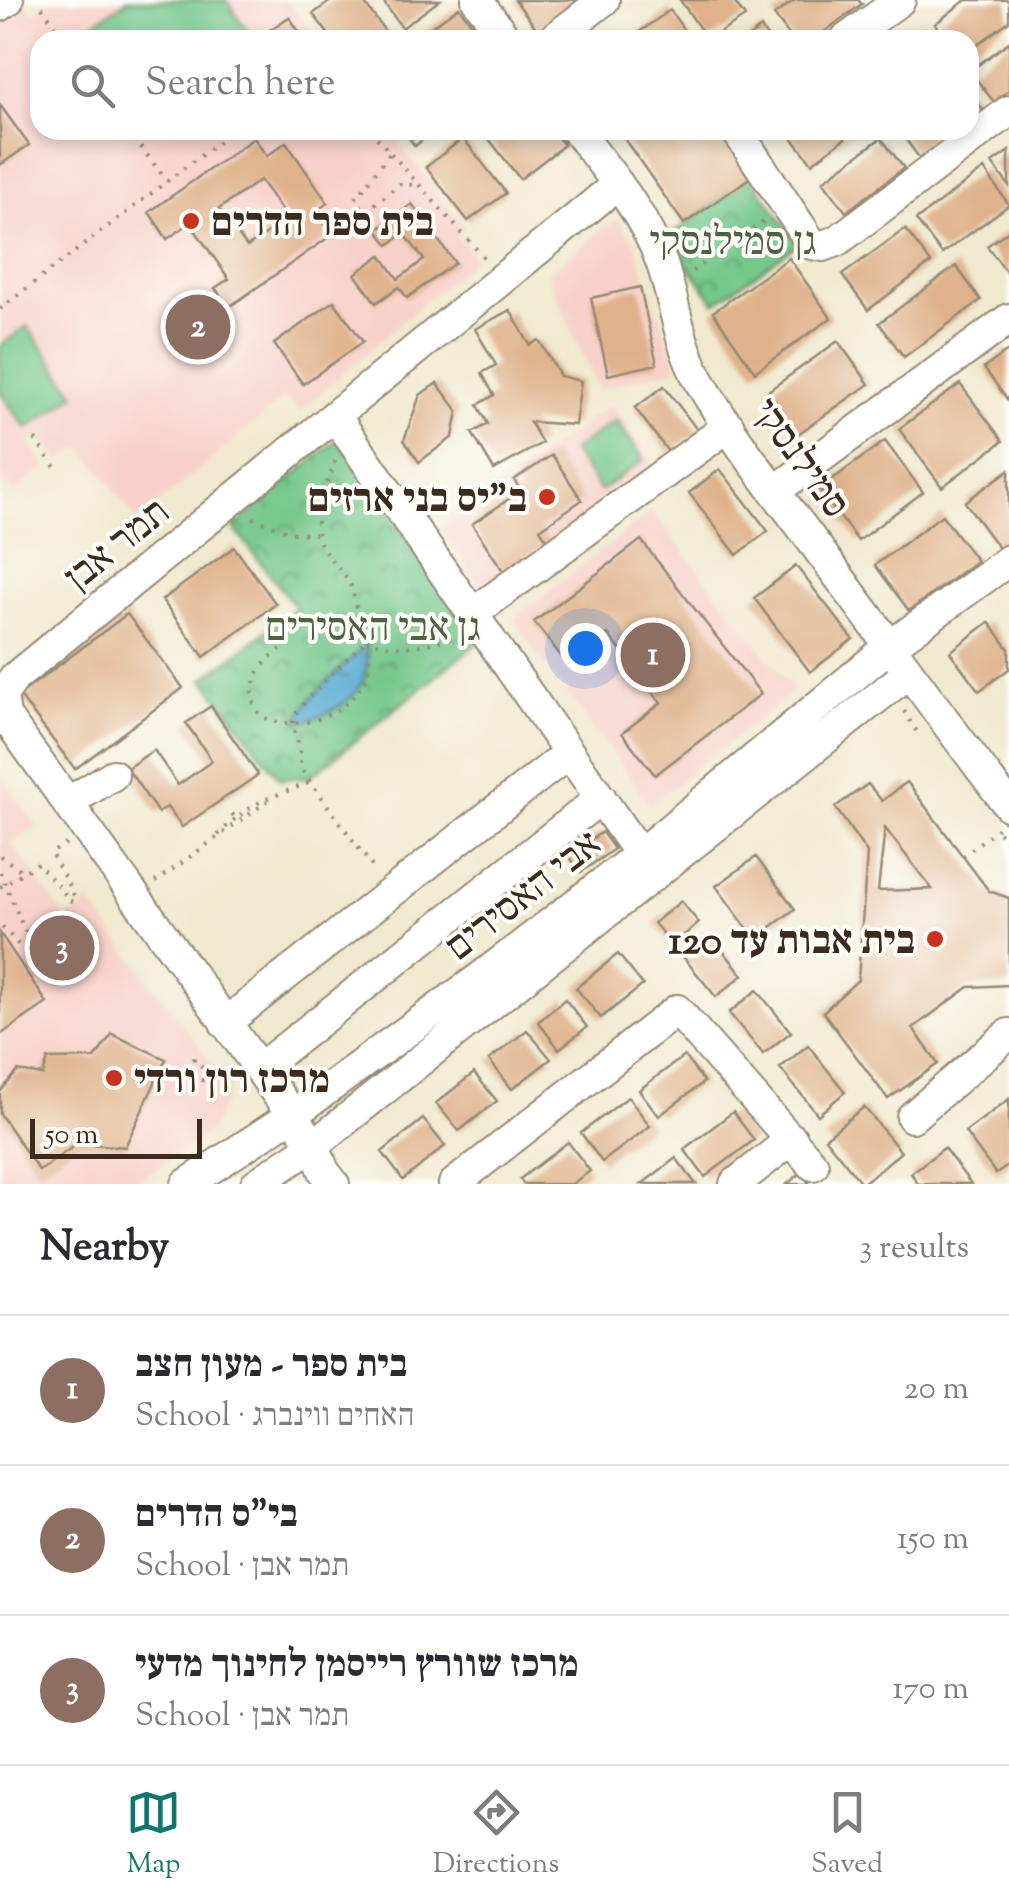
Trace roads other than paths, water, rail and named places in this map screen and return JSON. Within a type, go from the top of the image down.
[{"type":"street","points":[[0,6],[8,0]]},
{"type":"street","points":[[477,0],[499,30]]},
{"type":"street","points":[[565,30],[604,0]]},
{"type":"street","points":[[856,30],[884,5]]},
{"type":"street","points":[[979,134],[1009,111]]},
{"type":"street","name":"סמילנסקי","points":[[584,140],[650,235],[699,379],[729,426],[907,674],[1009,806]]},
{"type":"street","points":[[743,140],[812,244],[823,246],[837,242],[971,140]]},
{"type":"street","name":"תמר אבן","points":[[314,1146],[3,718],[2,695],[14,678],[618,184]]},
{"type":"street","points":[[776,492],[1009,319]]},
{"type":"street","points":[[335,416],[647,864]]},
{"type":"street","points":[[475,617],[729,426]]},
{"type":"street","name":"אבי האסירים","points":[[256,1184],[314,1146],[647,864],[890,646],[1009,560]]},
{"type":"street","name":"אבי האסירים","points":[[188,1184],[647,864],[907,674]]},
{"type":"street","points":[[225,1023],[569,752]]},
{"type":"street","points":[[67,803],[113,776]]},
{"type":"street","points":[[259,1069],[601,798]]},
{"type":"street","points":[[454,1184],[677,1010],[813,1165]]},
{"type":"street","points":[[912,1118],[1009,1034]]},
{"type":"street","points":[[735,1184],[792,1139]]},
{"type":"street","points":[[314,1146],[334,1184]]},
{"type":"street","points":[[314,1146],[333,1156],[354,1184]]},
{"type":"water","points":[[366,645],[368,661],[359,687],[339,706],[298,723],[316,693]]},
{"type":"place","name":"בית ספר הדרים","points":[[191,221]]},
{"type":"place","name":"בי\"ס הדרים","points":[[198,327]]},
{"type":"place","name":"ב\"יס בני ארזים","points":[[547,497]]},
{"type":"place","name":"בית ספר - מעון חצב","points":[[653,655]]},
{"type":"place","name":"בית אבות עד 120","points":[[935,939]]},
{"type":"place","name":"מרכז שוורץ רייסמן לחינוך מדעי","points":[[62,948]]},
{"type":"place","name":"מרכז רון ורדי","points":[[114,1078]]},
{"type":"park label","name":"גן סמילנסקי","points":[[733,240]]},
{"type":"park label","name":"גן אבי האסירים","points":[[373,626]]}]
